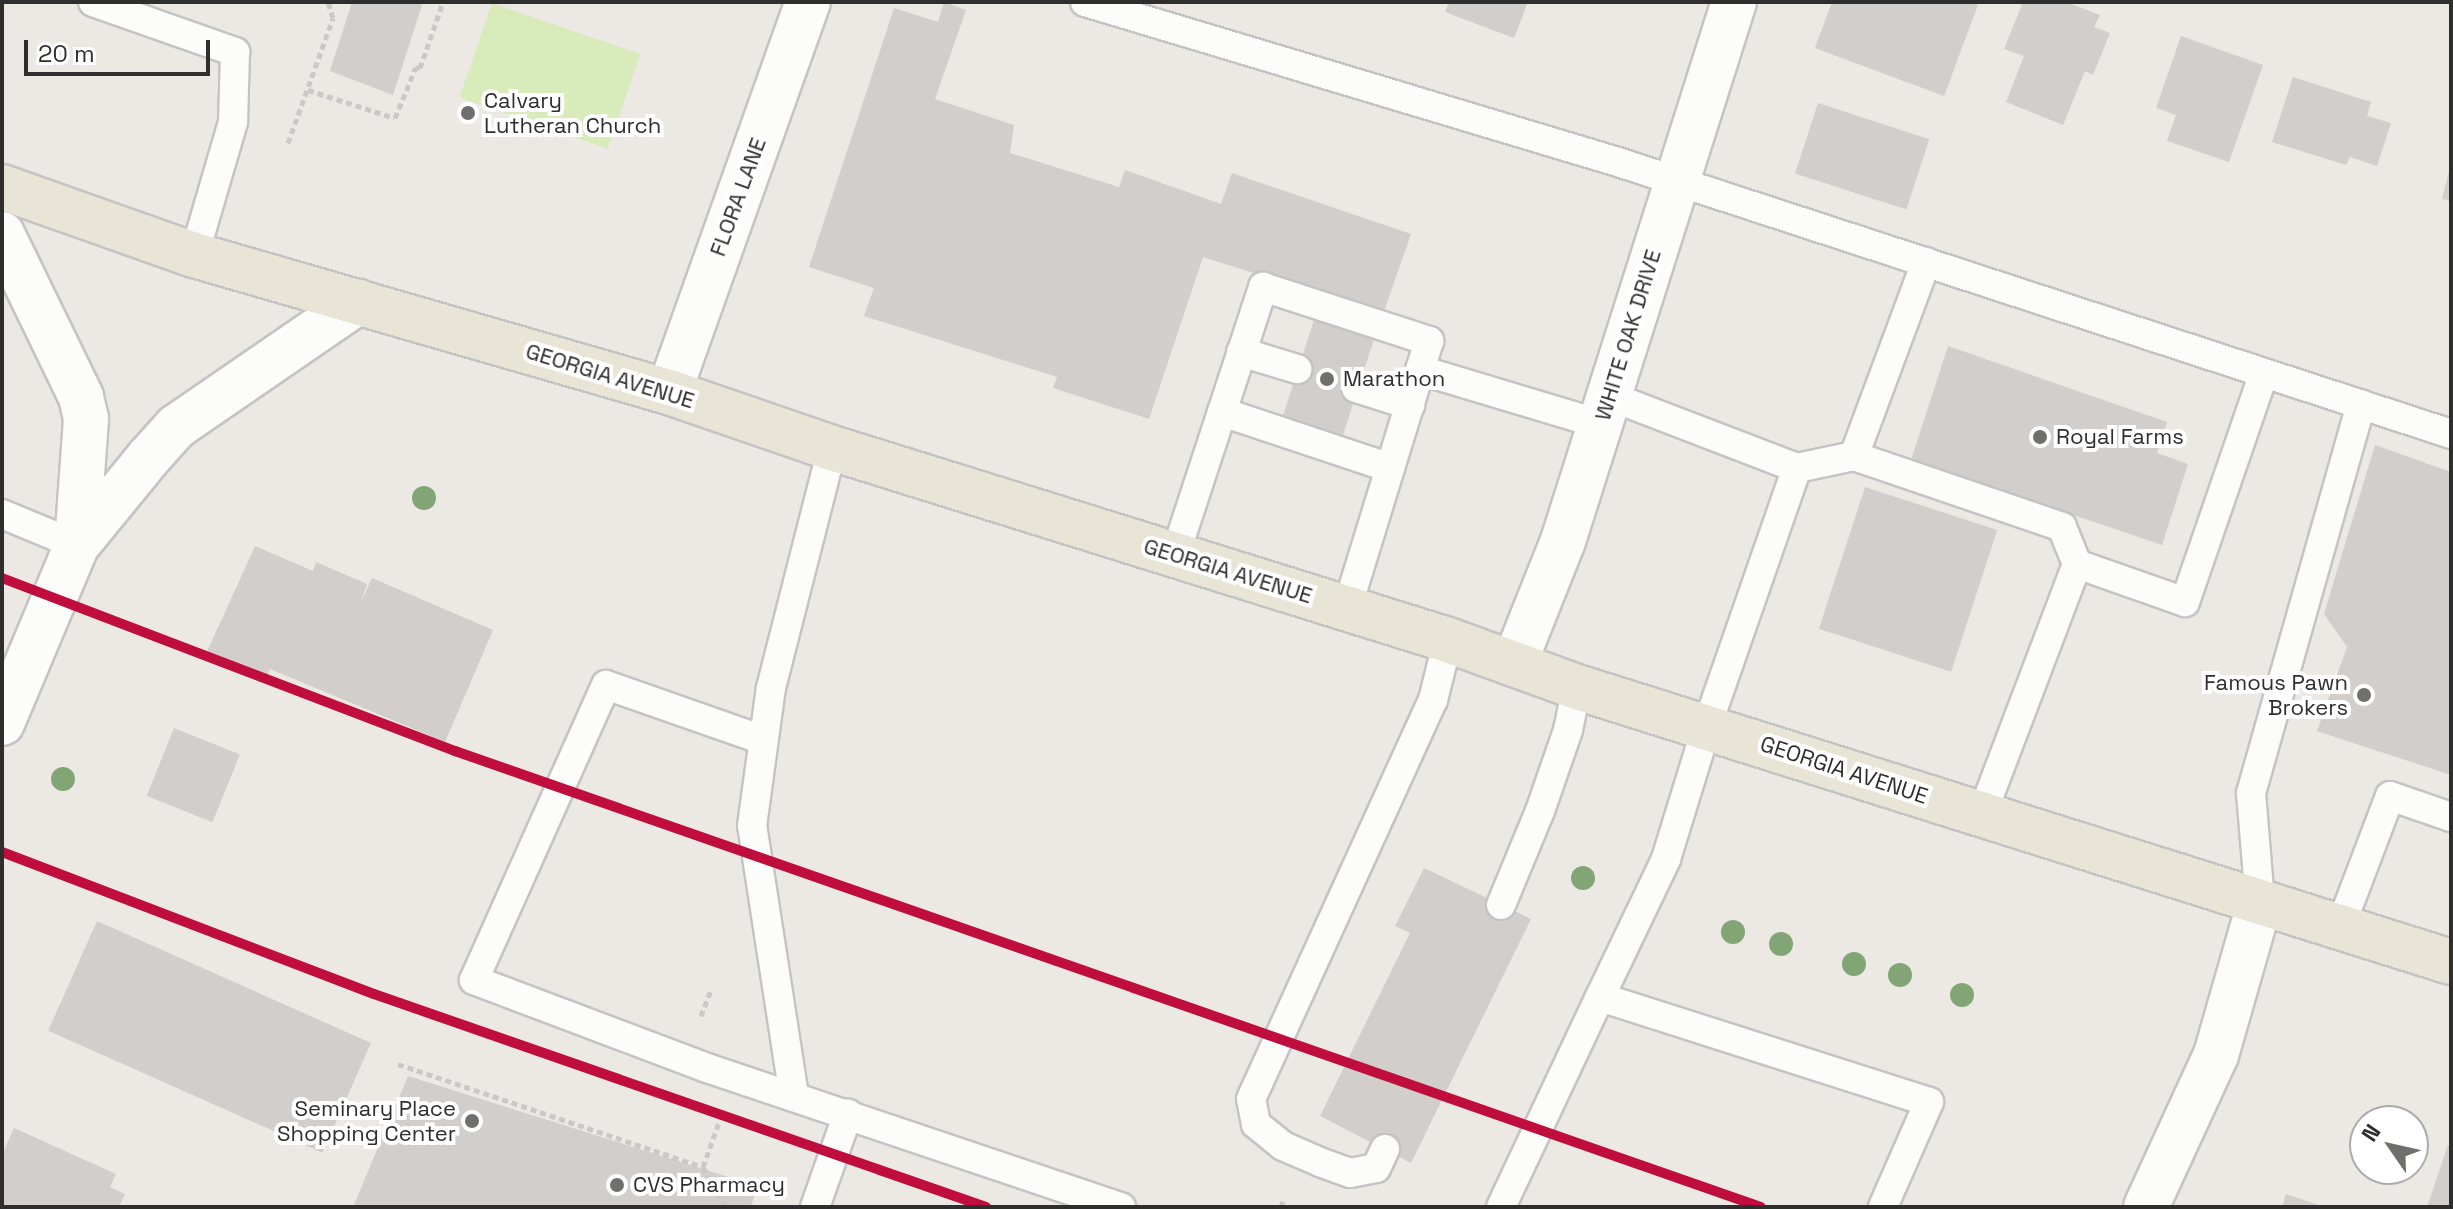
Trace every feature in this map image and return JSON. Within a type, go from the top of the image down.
[{"type":"main road","name":"GEORGIA AVENUE","points":[[2,187],[194,255],[669,392],[832,448],[1448,640],[1577,687],[2451,962]]},
{"type":"street","name":"FLORA LANE","points":[[669,392],[808,2]]},
{"type":"street","name":"WHITE OAK DRIVE","points":[[1514,664],[1563,541],[1734,2]]},
{"type":"street","points":[[2,234],[81,397],[86,419],[77,545]]},
{"type":"street","points":[[2,723],[77,545],[176,427],[358,302]]},
{"type":"street","points":[[2146,1207],[2216,1055],[2260,902]]},
{"type":"lane","points":[[93,2],[235,52],[233,122],[194,255]]},
{"type":"lane","points":[[1085,2],[1618,162],[2451,434]]},
{"type":"lane","points":[[1854,456],[1926,262]]},
{"type":"lane","points":[[1175,555],[1263,287],[1429,341],[1347,608]]},
{"type":"lane","points":[[1241,352],[1297,369]]},
{"type":"lane","points":[[1420,370],[1604,410],[1797,468],[1854,456],[2062,527],[2077,564],[1982,814]]},
{"type":"lane","points":[[2077,564],[2185,602],[2264,373]]},
{"type":"lane","points":[[1356,388],[1410,405]]},
{"type":"lane","points":[[2260,902],[2251,793],[2361,404]]},
{"type":"lane","points":[[1222,412],[1390,468]]},
{"type":"lane","points":[[794,1096],[752,826],[763,740],[790,603],[832,448]]},
{"type":"lane","points":[[1501,1207],[1659,880],[1707,726],[1797,468]]},
{"type":"lane","points":[[2,514],[77,545]]},
{"type":"lane","points":[[1385,1149],[1376,1168],[1350,1173],[1320,1162],[1283,1146],[1256,1124],[1251,1099],[1433,700],[1448,640]]},
{"type":"lane","points":[[763,740],[606,685],[474,980],[707,1068],[1121,1207]]},
{"type":"lane","points":[[1501,905],[1540,811],[1568,730],[1577,687]]},
{"type":"lane","points":[[2341,925],[2390,796],[2451,817]]},
{"type":"lane","points":[[1600,997],[1929,1102],[1883,1207]]},
{"type":"lane","points":[[815,1207],[848,1114]]},
{"type":"path","points":[[288,143],[333,18],[328,2]]},
{"type":"path","points":[[308,90],[395,118],[416,67],[420,68],[443,2]]},
{"type":"path","points":[[398,1064],[703,1167],[726,1207]]},
{"type":"path","points":[[1281,1207],[1284,1198]]},
{"type":"green space","points":[[492,3],[640,54],[608,149],[459,98]]},
{"type":"building","points":[[352,2],[423,2],[393,95],[330,71]]},
{"type":"building","points":[[944,2],[966,10],[935,99],[1014,125],[1010,153],[1119,187],[1125,170],[1221,204],[1232,173],[1411,234],[1383,314],[1203,257],[1149,419],[1053,388],[1057,377],[864,316],[874,288],[809,267],[894,8],[938,22]]},
{"type":"building","points":[[1449,2],[1528,2],[1514,38],[1445,12]]},
{"type":"building","points":[[1832,2],[1969,2],[1978,5],[1944,96],[1815,48]]},
{"type":"building","points":[[2023,2],[2066,2],[2100,15],[2094,27],[2110,33],[2093,75],[2085,71],[2063,125],[2006,102],[2024,56],[2004,49]]},
{"type":"building","points":[[2181,36],[2263,65],[2229,162],[2167,141],[2176,115],[2156,108]]},
{"type":"building","points":[[2293,77],[2371,102],[2367,116],[2391,123],[2377,166],[2350,157],[2346,165],[2272,142]]},
{"type":"building","points":[[1818,103],[1929,139],[1906,210],[1795,173]]},
{"type":"building","points":[[2451,167],[2451,201],[2442,199]]},
{"type":"building","name":"Marathon","points":[[1316,314],[1376,333],[1342,437],[1282,418]]},
{"type":"building","name":"Royal Farms","points":[[1948,346],[2167,422],[2157,453],[2188,464],[2162,545],[1911,460]]},
{"type":"building","points":[[2375,445],[2451,472],[2451,775],[2317,731],[2347,647],[2324,614]]},
{"type":"building","points":[[1865,487],[1997,530],[1951,672],[1819,629]]},
{"type":"building","points":[[255,546],[313,571],[316,562],[367,584],[360,604],[372,578],[493,630],[445,742],[270,669],[265,682],[205,656]]},
{"type":"building","points":[[174,728],[240,755],[212,822],[147,796]]},
{"type":"building","points":[[1424,868],[1531,919],[1411,1163],[1320,1116],[1410,933],[1395,926]]},
{"type":"building","points":[[97,921],[371,1043],[322,1153],[48,1031]]},
{"type":"building","name":"Seminary Place Shopping Center","points":[[408,1076],[757,1186],[751,1207],[353,1207]]},
{"type":"building","points":[[14,1128],[116,1174],[110,1187],[125,1194],[119,1207],[2,1207],[2,1155]]},
{"type":"building","points":[[2448,1145],[2451,1146],[2451,1207],[2427,1207]]},
{"type":"building","points":[[2286,1194],[2321,1206],[2321,1207],[2282,1207]]},
{"type":"transit line","points":[[2,578],[455,751],[1761,1207]]},
{"type":"transit line","points":[[2,852],[374,994],[986,1207]]},
{"type":"place","name":"Calvary Lutheran Church","points":[[468,113]]},
{"type":"place","name":"Marathon","points":[[1327,379]]},
{"type":"place","name":"Royal Farms","points":[[2040,437]]},
{"type":"place","name":"Famous Pawn Brokers","points":[[2364,695]]},
{"type":"place","name":"Seminary Place Shopping Center","points":[[472,1121]]},
{"type":"place","name":"CVS Pharmacy","points":[[617,1185]]}]
